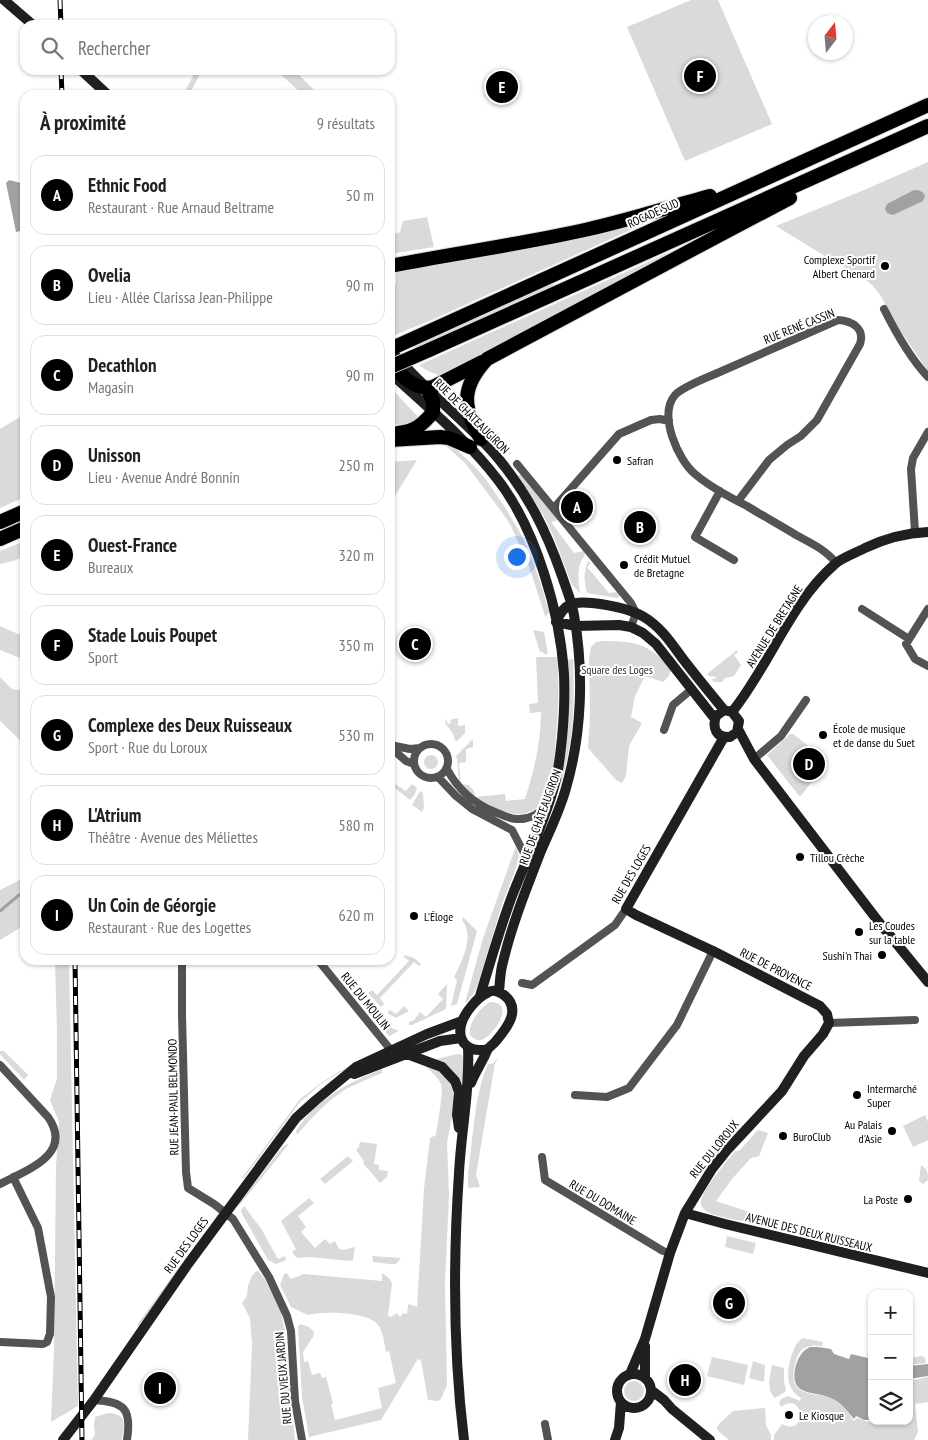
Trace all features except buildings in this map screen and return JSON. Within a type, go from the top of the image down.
[{"type":"highway","name":"ROCADE SUD","points":[[395,348],[928,105]]},
{"type":"highway","points":[[395,364],[928,126]]},
{"type":"highway","points":[[395,370],[418,387],[433,387],[798,195],[817,184],[831,170]]},
{"type":"highway","points":[[395,265],[586,230],[749,186]]},
{"type":"highway","points":[[395,356],[410,370]]},
{"type":"highway","points":[[395,440],[440,437],[476,443],[468,414],[467,401],[469,387],[474,374],[487,359]]},
{"type":"highway","points":[[395,432],[414,430],[423,424],[433,412],[433,401],[426,388]]},
{"type":"highway","points":[[0,522],[20,513]]},
{"type":"highway","points":[[0,539],[20,530]]},
{"type":"main road","points":[[4,0],[27,20]]},
{"type":"main road","points":[[86,75],[103,90]]},
{"type":"main road","name":"RUE DE CHÂTEAUGIRON","points":[[410,370],[476,443],[521,516],[531,537],[551,600],[564,673],[564,713],[557,775],[549,803],[502,926],[480,996]]},
{"type":"main road","name":"RUE DE CHÂTEAUGIRON","points":[[395,377],[433,412],[498,458],[516,481],[541,522],[551,545],[571,603],[576,626],[580,707],[571,768],[558,812],[531,876],[510,936],[502,964],[499,992]]},
{"type":"main road","name":"AVENUE DE BRETAGNE","points":[[728,711],[745,695],[809,591],[836,563],[881,541],[915,532],[928,532]]},
{"type":"main road","points":[[715,719],[656,644],[643,633],[631,627],[612,624],[576,626],[556,622],[562,611],[571,603],[585,602],[628,610],[649,620],[663,633],[728,711],[739,721],[735,734],[727,737]]},
{"type":"main road","points":[[728,711],[718,713],[714,723],[715,729],[718,734],[727,737],[754,759]]},
{"type":"main road","points":[[738,729],[754,759],[878,921],[928,982]]},
{"type":"main road","name":"RUE DES LOGES","points":[[626,909],[727,737]]},
{"type":"main road","name":"RUE DE PROVENCE","points":[[626,909],[820,1006],[827,1014],[828,1023]]},
{"type":"main road","points":[[464,1440],[456,1348],[455,1263],[461,1144],[469,1066],[468,1048],[461,1038],[460,1026],[480,996],[495,990],[507,998],[512,1005],[513,1014],[506,1029],[488,1049],[475,1073],[466,1096]]},
{"type":"main road","name":"RUE DES LOGES","points":[[398,1054],[427,1034],[462,1021]]},
{"type":"main road","name":"RUE DU LOROUX","points":[[630,1374],[645,1339],[670,1253],[685,1213],[712,1169],[782,1091],[804,1056],[823,1034],[828,1023]]},
{"type":"main road","name":"RUE DES LOGES","points":[[63,1440],[94,1400],[160,1303],[225,1213],[296,1118],[344,1078],[398,1054],[440,1041],[461,1038]]},
{"type":"main road","points":[[468,1048],[478,1051],[488,1049]]},
{"type":"main road","points":[[398,1054],[442,1067],[455,1081],[459,1092],[457,1115],[461,1144]]},
{"type":"main road","name":"AVENUE DES DEUX RUISSEAUX","points":[[685,1213],[928,1273]]},
{"type":"main road","name":"RUE DU LOROUX","points":[[645,1339],[645,1378]]},
{"type":"main road","points":[[651,1390],[646,1402],[635,1407],[627,1406],[621,1402],[617,1394],[618,1384],[625,1376],[636,1374],[645,1378],[651,1390],[710,1440]]},
{"type":"main road","points":[[615,1440],[619,1428],[621,1402]]},
{"type":"main road","points":[[646,1402],[672,1409]]},
{"type":"main road","points":[[619,1428],[635,1407]]},
{"type":"street","points":[[884,309],[920,368],[928,377]]},
{"type":"street","name":"RUE RENÉ CASSIN","points":[[738,501],[769,460],[786,445],[801,436],[817,420],[860,344],[861,332],[851,323],[846,320],[838,320],[713,375],[679,392],[675,395],[669,408],[672,436],[688,468],[720,491],[822,549],[836,563]]},
{"type":"street","points":[[554,508],[619,434],[651,420],[669,421]]},
{"type":"street","points":[[915,532],[913,458],[928,433]]},
{"type":"street","points":[[517,464],[626,596],[636,613],[631,627]]},
{"type":"street","points":[[720,491],[695,537],[734,560]]},
{"type":"street","points":[[862,609],[909,639]]},
{"type":"street","points":[[928,609],[906,644],[915,659],[928,666]]},
{"type":"street","points":[[664,730],[673,706],[692,689]]},
{"type":"street","points":[[754,759],[781,736],[806,700]]},
{"type":"street","points":[[395,747],[410,749],[420,748],[429,744],[441,747],[447,753],[449,761],[447,769],[443,774],[432,779],[424,777],[416,770],[414,756],[420,748]]},
{"type":"street","points":[[395,751],[406,761],[414,764]]},
{"type":"street","points":[[447,769],[458,788],[472,800],[509,818],[519,820],[531,816],[541,811],[549,803]]},
{"type":"street","points":[[438,777],[472,809],[512,830],[527,859]]},
{"type":"street","name":"RUE DES LOGES","points":[[522,983],[532,985],[615,925],[626,909]]},
{"type":"street","points":[[576,1095],[607,1098],[628,1088],[677,1025],[713,951]]},
{"type":"street","name":"RUE JEAN-PAUL BELMONDO","points":[[182,965],[186,1172],[188,1188],[225,1213]]},
{"type":"street","name":"RUE DU MOULIN","points":[[322,965],[398,1054]]},
{"type":"street","points":[[828,1023],[915,1020]]},
{"type":"street","points":[[0,1065],[48,1117],[54,1126],[56,1137],[49,1156],[0,1184]]},
{"type":"street","name":"RUE DU DOMAINE","points":[[542,1157],[545,1180],[663,1251],[670,1253]]},
{"type":"street","points":[[0,1342],[43,1344],[47,1342],[50,1334],[52,1296],[38,1228],[13,1177]]},
{"type":"street","name":"RUE DU VIEUX JARDIN","points":[[225,1213],[233,1219],[268,1276],[287,1316],[291,1331],[295,1401],[302,1440]]},
{"type":"street","points":[[94,1400],[111,1401],[122,1407],[127,1414],[129,1422],[127,1440]]},
{"type":"street","points":[[545,1424],[548,1440]]},
{"type":"green space","points":[[691,0],[718,0],[772,124],[685,161],[627,27]]},
{"type":"green space","points":[[193,75],[199,75],[192,90],[186,90]]},
{"type":"green space","points":[[281,75],[299,75],[314,90],[298,90]]},
{"type":"green space","name":"Complexe Sportif Albert Chenard","points":[[928,162],[928,371],[895,323],[881,296],[873,286],[860,275],[833,261],[776,226]]},
{"type":"green space","points":[[670,212],[395,335],[395,285],[396,274],[401,270]]},
{"type":"green space","points":[[427,217],[434,247],[395,253],[395,234],[400,232],[403,221]]},
{"type":"green space","points":[[692,242],[443,377],[419,365]]},
{"type":"green space","points":[[551,282],[555,287],[416,349],[412,345]]},
{"type":"green space","points":[[395,392],[421,420],[401,429],[398,424],[395,425]]},
{"type":"green space","points":[[20,417],[20,499],[0,508],[0,429]]},
{"type":"green space","points":[[443,443],[454,447],[474,466],[485,478],[506,509],[529,552],[549,612],[547,615],[545,616],[529,566],[510,524],[465,463]]},
{"type":"green space","points":[[417,460],[395,496],[395,462]]},
{"type":"green space","points":[[521,474],[558,520],[551,522],[574,553],[584,551],[585,555],[578,573],[580,593],[572,585],[553,535],[543,515],[518,476]]},
{"type":"green space","points":[[20,543],[20,558],[13,561],[0,564],[0,551]]},
{"type":"green space","points":[[588,561],[591,563],[587,567],[609,593],[617,592],[620,596],[617,598],[587,593],[584,577]]},
{"type":"green space","points":[[0,626],[20,635],[20,658],[0,650]]},
{"type":"green space","points":[[533,630],[544,632],[548,654],[540,652]]},
{"type":"green space","name":"Square des Loges","points":[[596,642],[640,645],[656,654],[671,670],[669,676],[663,682],[645,676],[635,696],[631,717],[642,723],[629,746],[626,776],[622,783],[616,780],[588,748],[590,718],[589,658],[591,647]]},
{"type":"green space","points":[[737,650],[738,652],[734,655],[741,665],[734,676],[725,678],[722,682],[714,682],[711,679],[716,677],[707,674]]},
{"type":"green space","points":[[536,657],[557,657],[558,702],[554,761],[551,782],[544,800],[530,812],[512,814],[477,799],[466,791],[461,784],[469,785],[474,791],[475,797],[505,794],[506,801],[525,799],[536,756],[541,723],[541,712],[530,713],[529,704],[538,703]]},
{"type":"green space","points":[[573,659],[574,692],[571,739],[560,786],[569,692],[568,660]]},
{"type":"green space","points":[[0,677],[12,689],[20,690],[20,740],[0,721]]},
{"type":"green space","points":[[458,718],[458,726],[465,725],[465,733],[456,742],[452,732],[445,723],[446,719],[448,724],[451,723],[450,720]]},
{"type":"green space","points":[[790,734],[793,734],[828,761],[800,797],[767,755]]},
{"type":"green space","points":[[473,739],[473,747],[466,749],[466,762],[459,763],[461,784],[456,756]]},
{"type":"green space","points":[[428,755],[434,755],[438,762],[434,769],[428,769],[424,765],[424,759]]},
{"type":"green space","points":[[395,784],[406,791],[412,784],[417,788],[410,800],[395,788]]},
{"type":"green space","points":[[420,791],[423,793],[424,808],[422,812],[412,805]]},
{"type":"green space","points":[[516,846],[519,856],[516,868],[502,904],[478,984],[474,993],[465,1003],[483,938]]},
{"type":"green space","points":[[20,880],[20,928],[0,940],[0,890]]},
{"type":"green space","points":[[463,917],[477,931],[457,1004],[451,1006],[457,980],[454,977],[467,941]]},
{"type":"green space","points":[[404,955],[414,958],[421,964],[419,966],[414,962],[380,998],[384,1004],[381,1007],[368,993],[372,990],[377,995],[409,961]]},
{"type":"green space","points":[[55,965],[69,965],[78,1406],[51,1422],[54,1350],[56,1166],[59,1122],[50,1100],[57,1078]]},
{"type":"green space","points":[[447,984],[446,1009],[409,1025],[409,1022],[414,1020],[420,1012],[426,1017],[443,999],[438,994]]},
{"type":"green space","points":[[490,1002],[498,1003],[502,1007],[500,1020],[491,1034],[480,1040],[475,1039],[470,1035],[473,1021],[482,1008]]},
{"type":"green space","points":[[363,1003],[366,1003],[384,1025],[399,1031],[389,1036]]},
{"type":"green space","points":[[404,1006],[409,1011],[396,1018],[387,1013],[390,1010],[396,1014]]},
{"type":"green space","points":[[0,1051],[4,1051],[28,1075],[24,1080],[0,1054]]},
{"type":"green space","points":[[458,1054],[462,1055],[465,1062],[461,1091],[451,1070],[436,1059]]},
{"type":"green space","points":[[500,1056],[495,1063],[476,1175],[480,1187],[468,1188],[473,1132],[483,1076],[488,1064],[492,1064]]},
{"type":"green space","points":[[357,1062],[321,1084],[300,1102],[243,1179],[300,1099],[321,1083]]},
{"type":"green space","points":[[422,1064],[440,1071],[449,1082],[453,1091],[453,1110],[447,1143],[449,1195],[445,1283],[447,1385],[441,1399],[438,1401],[428,1400],[421,1360],[418,1359],[381,1420],[309,1437],[302,1397],[298,1327],[300,1324],[309,1327],[314,1332],[313,1337],[303,1352],[304,1362],[308,1361],[312,1375],[320,1373],[322,1378],[326,1377],[333,1403],[331,1404],[335,1420],[382,1408],[378,1388],[396,1383],[389,1351],[386,1352],[381,1331],[375,1322],[352,1314],[323,1313],[308,1315],[291,1307],[280,1285],[284,1274],[287,1273],[291,1279],[304,1274],[382,1281],[382,1273],[392,1283],[388,1316],[391,1317],[397,1313],[400,1317],[403,1313],[407,1314],[409,1304],[417,1307],[424,1189],[430,1138],[436,1135],[442,1094],[439,1081]]},
{"type":"green space","points":[[382,1069],[382,1073],[346,1089],[332,1099],[297,1135],[296,1131],[304,1119],[323,1101],[345,1086]]},
{"type":"green space","points":[[925,1115],[928,1122],[928,1140],[913,1147],[903,1126]]},
{"type":"green space","points":[[758,1130],[768,1133],[759,1156],[751,1158],[716,1201],[761,1216],[763,1220],[760,1224],[723,1217],[706,1211],[702,1207],[701,1201],[710,1184],[735,1151],[739,1151]]},
{"type":"green space","points":[[360,1142],[377,1144],[374,1164],[379,1165],[379,1170],[388,1171],[387,1177],[380,1183],[363,1163],[364,1161],[356,1150]]},
{"type":"green space","points":[[289,1144],[238,1207],[239,1203],[284,1145]]},
{"type":"green space","points":[[348,1156],[353,1161],[325,1184],[320,1179]]},
{"type":"green space","points":[[921,1165],[926,1169],[928,1175],[928,1180],[923,1184],[919,1181]]},
{"type":"green space","points":[[309,1198],[314,1203],[298,1216],[306,1227],[301,1232],[315,1248],[325,1239],[330,1244],[335,1241],[339,1249],[355,1247],[353,1260],[298,1258],[292,1252],[296,1249],[281,1221]]},
{"type":"green space","points":[[244,1206],[262,1230],[278,1259],[285,1256],[286,1260],[276,1264],[268,1260],[242,1214],[241,1210]]},
{"type":"green space","points":[[727,1236],[756,1243],[753,1254],[725,1247]]},
{"type":"green space","points":[[372,1256],[401,1258],[396,1264],[390,1264],[373,1262]]},
{"type":"green space","points":[[181,1264],[183,1264],[139,1326],[137,1325]]},
{"type":"green space","points":[[256,1271],[264,1278],[280,1308],[285,1331],[295,1440],[248,1440],[252,1344],[250,1318],[242,1303],[247,1296],[251,1277]]},
{"type":"green space","points":[[803,1338],[823,1342],[822,1346],[807,1347],[799,1354],[794,1370],[794,1379],[800,1390],[832,1398],[844,1408],[854,1421],[857,1418],[868,1422],[868,1425],[913,1425],[913,1380],[928,1377],[928,1402],[915,1404],[918,1432],[914,1440],[774,1440],[774,1435],[782,1424],[790,1427],[796,1425],[799,1420],[799,1409],[795,1404],[789,1403],[781,1407],[779,1403],[781,1399],[788,1396],[800,1401],[801,1398],[792,1389],[788,1378],[790,1360],[797,1343]]},
{"type":"green space","points":[[921,1356],[925,1358],[926,1363],[913,1365],[913,1357]]},
{"type":"green space","points":[[712,1357],[748,1365],[744,1385],[707,1376]]},
{"type":"green space","points":[[753,1361],[765,1365],[764,1382],[749,1378]]},
{"type":"green space","points":[[772,1365],[784,1368],[786,1389],[785,1392],[775,1398],[770,1391]]},
{"type":"green space","points":[[634,1381],[641,1384],[644,1391],[641,1398],[634,1401],[627,1398],[624,1391],[627,1384]]},
{"type":"green space","points":[[765,1408],[766,1425],[771,1435],[771,1440],[729,1440],[717,1430],[720,1423],[733,1411]]},
{"type":"green space","points":[[108,1413],[119,1415],[122,1418],[124,1425],[122,1440],[91,1440],[95,1435],[95,1417]]},
{"type":"shaded area","points":[[9,180],[20,183],[20,231],[16,232],[6,183]]},
{"type":"shaded area","points":[[914,190],[923,193],[925,196],[923,201],[893,215],[887,213],[885,209],[887,204]]},
{"type":"shaded area","points":[[810,1347],[818,1347],[831,1349],[834,1354],[849,1359],[851,1354],[868,1358],[868,1420],[856,1416],[854,1419],[835,1400],[798,1387],[795,1383],[794,1375],[798,1359]]},
{"type":"shaded area","points":[[928,1364],[928,1376],[913,1378],[913,1366]]},
{"type":"waterway","points":[[0,911],[20,894]]},
{"type":"railway","points":[[60,0],[61,20]]},
{"type":"railway","points":[[61,75],[62,90]]},
{"type":"railway","points":[[75,965],[82,1440]]},
{"type":"place","name":"Stade Louis Poupet","points":[[700,76]]},
{"type":"place","name":"Ouest-France","points":[[502,87]]},
{"type":"place","name":"Complexe Sportif Albert Chenard","points":[[885,266]]},
{"type":"place","name":"Safran","points":[[617,460]]},
{"type":"place","name":"Ethnic Food","points":[[577,507]]},
{"type":"place","name":"Ovelia","points":[[640,527]]},
{"type":"place","name":"Crédit Mutuel de Bretagne","points":[[624,565]]},
{"type":"place","name":"Decathlon","points":[[415,644]]},
{"type":"place","name":"École de musique et de danse du Suet","points":[[823,735]]},
{"type":"place","name":"Unisson","points":[[809,764]]},
{"type":"place","name":"Tillou Crèche","points":[[800,857]]},
{"type":"place","name":"L'Éloge","points":[[414,916]]},
{"type":"place","name":"Les Coudes sur la table","points":[[859,932]]},
{"type":"place","name":"Sushi'n Thai","points":[[882,955]]},
{"type":"place","name":"Intermarché Super","points":[[857,1095]]},
{"type":"place","name":"Au Palais d'Asie","points":[[892,1131]]},
{"type":"place","name":"BuroClub","points":[[783,1136]]},
{"type":"place","name":"La Poste","points":[[908,1199]]},
{"type":"place","name":"Complexe des Deux Ruisseaux","points":[[729,1303]]},
{"type":"place","name":"L'Atrium","points":[[685,1380]]},
{"type":"place","name":"Un Coin de Géorgie","points":[[160,1388]]},
{"type":"place","name":"Le Kiosque","points":[[789,1415]]}]
